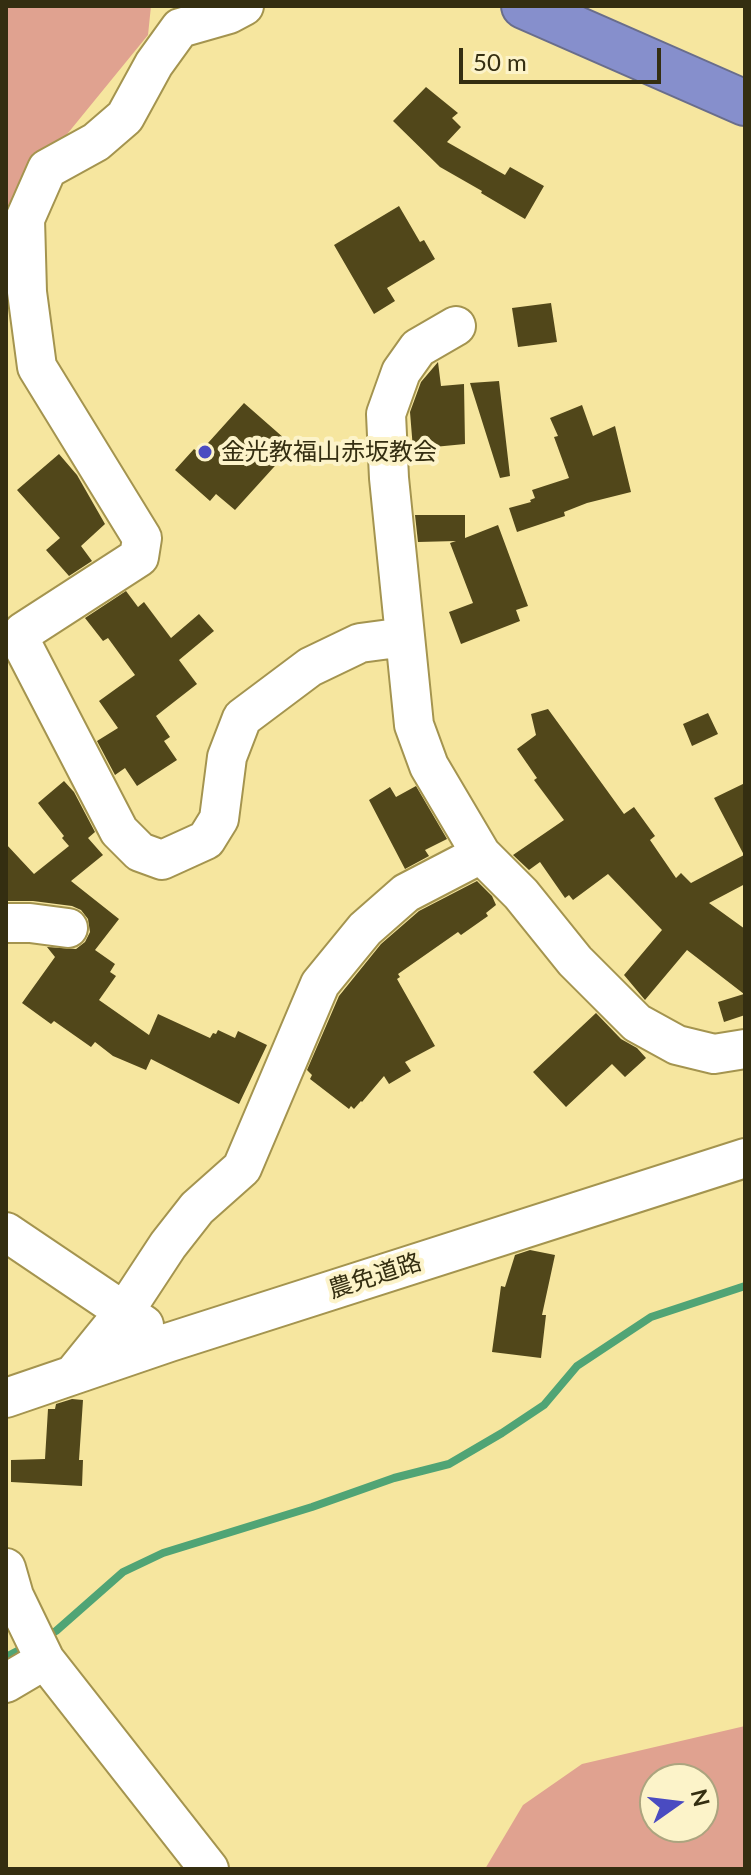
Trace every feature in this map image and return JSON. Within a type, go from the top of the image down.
[{"type":"highway","points":[[524,6],[745,103]]},
{"type":"highway","points":[[561,6],[745,88]]},
{"type":"street","points":[[244,6],[229,14],[180,28],[154,64],[125,117],[96,142],[47,169],[25,219],[27,292],[37,367],[142,538],[139,557],[23,632],[21,642],[119,831],[140,852],[162,860],[206,840],[219,819],[227,757],[242,718],[310,667],[360,643],[405,637]]},
{"type":"street","points":[[456,326],[418,348],[401,372],[386,414],[414,725],[431,769],[481,854],[521,894],[575,961],[637,1023],[677,1045],[714,1054],[745,1049]]},
{"type":"street","points":[[73,1375],[124,1312],[168,1245],[197,1208],[242,1168],[320,984],[365,929],[406,893],[481,854]]},
{"type":"street","points":[[6,923],[68,928]]},
{"type":"street","name":"農免道路","points":[[15,1395],[170,1342],[745,1158]]},
{"type":"street","points":[[6,1232],[170,1342]]},
{"type":"street","points":[[6,1427],[15,1395]]},
{"type":"street","points":[[6,1568],[27,1630],[209,1869]]},
{"type":"street","points":[[6,1683],[27,1630]]},
{"type":"shaded area","points":[[6,6],[151,6],[148,35],[6,209]]},
{"type":"shaded area","points":[[745,1726],[745,1869],[485,1869],[523,1805],[582,1764]]},
{"type":"building","points":[[426,87],[458,113],[452,118],[461,127],[447,142],[505,175],[510,167],[544,186],[525,219],[440,167],[393,121]]},
{"type":"building","points":[[399,206],[420,242],[424,240],[435,259],[387,288],[395,301],[374,314],[334,245]]},
{"type":"building","points":[[551,303],[557,342],[518,347],[512,308]]},
{"type":"building","points":[[438,362],[441,386],[464,384],[465,444],[413,449],[410,412],[421,382]]},
{"type":"building","points":[[499,381],[510,476],[500,478],[470,383]]},
{"type":"building","points":[[244,403],[293,446],[235,510],[216,494],[210,501],[175,470],[194,449],[199,453]]},
{"type":"building","points":[[582,405],[593,436],[615,426],[631,492],[587,503],[564,512],[565,516],[517,532],[509,508],[531,502],[535,498],[532,490],[569,478],[550,418]]},
{"type":"building","points":[[59,454],[77,475],[105,524],[81,546],[92,561],[69,576],[46,550],[60,538],[17,490]]},
{"type":"building","points":[[415,515],[465,515],[465,538],[498,525],[528,606],[516,610],[520,621],[461,644],[449,612],[473,603],[450,543],[456,541],[418,542]]},
{"type":"building","points":[[126,591],[138,607],[144,602],[171,638],[199,614],[214,631],[179,660],[197,684],[156,716],[170,737],[164,741],[177,760],[137,786],[125,768],[115,775],[97,741],[118,728],[99,701],[135,675],[108,638],[103,641],[85,618]]},
{"type":"building","points":[[548,709],[624,814],[634,807],[655,836],[650,840],[676,878],[681,873],[691,883],[744,855],[714,798],[745,783],[745,884],[709,903],[745,929],[745,1015],[724,1022],[718,1002],[744,994],[687,950],[645,1000],[624,975],[662,930],[608,874],[573,900],[569,895],[565,898],[540,862],[529,870],[513,855],[564,820],[534,780],[537,778],[517,749],[536,735],[531,714]]},
{"type":"building","points":[[708,713],[718,734],[692,746],[683,724]]},
{"type":"building","points":[[64,781],[74,792],[95,832],[88,838],[103,855],[71,881],[119,919],[95,950],[115,964],[110,972],[116,976],[99,1000],[149,1035],[158,1014],[210,1038],[218,1030],[235,1038],[238,1031],[267,1045],[239,1104],[151,1059],[146,1070],[113,1056],[95,1042],[91,1047],[22,1003],[55,957],[47,947],[76,949],[85,942],[90,932],[88,919],[81,910],[72,906],[6,901],[6,844],[34,874],[69,846],[38,803]]},
{"type":"building","points":[[416,786],[447,839],[425,850],[429,856],[405,869],[369,800],[390,787],[396,797]]},
{"type":"building","points":[[477,881],[492,896],[496,905],[486,913],[488,916],[461,935],[458,932],[398,974],[400,977],[397,979],[435,1046],[405,1062],[411,1071],[389,1084],[384,1076],[362,1102],[349,1109],[310,1079],[312,1075],[307,1070],[339,996],[381,944],[419,911]]},
{"type":"building","points":[[596,1013],[621,1039],[637,1048],[646,1058],[625,1077],[612,1064],[566,1107],[533,1072]]},
{"type":"building","points":[[530,1250],[555,1255],[542,1315],[546,1315],[541,1358],[492,1352],[501,1286],[505,1287],[515,1255]]},
{"type":"building","points":[[72,1399],[83,1400],[79,1460],[83,1460],[82,1486],[11,1482],[11,1460],[45,1459],[48,1409],[55,1409],[56,1404]]},
{"type":"waterway","points":[[46,1636],[56,1631],[123,1572],[163,1553],[394,1478],[449,1464],[544,1405],[577,1366],[651,1317],[745,1286]]},
{"type":"waterway","points":[[6,1657],[27,1646]]},
{"type":"place","name":"金光教福山赤坂教会","points":[[205,452]]}]
